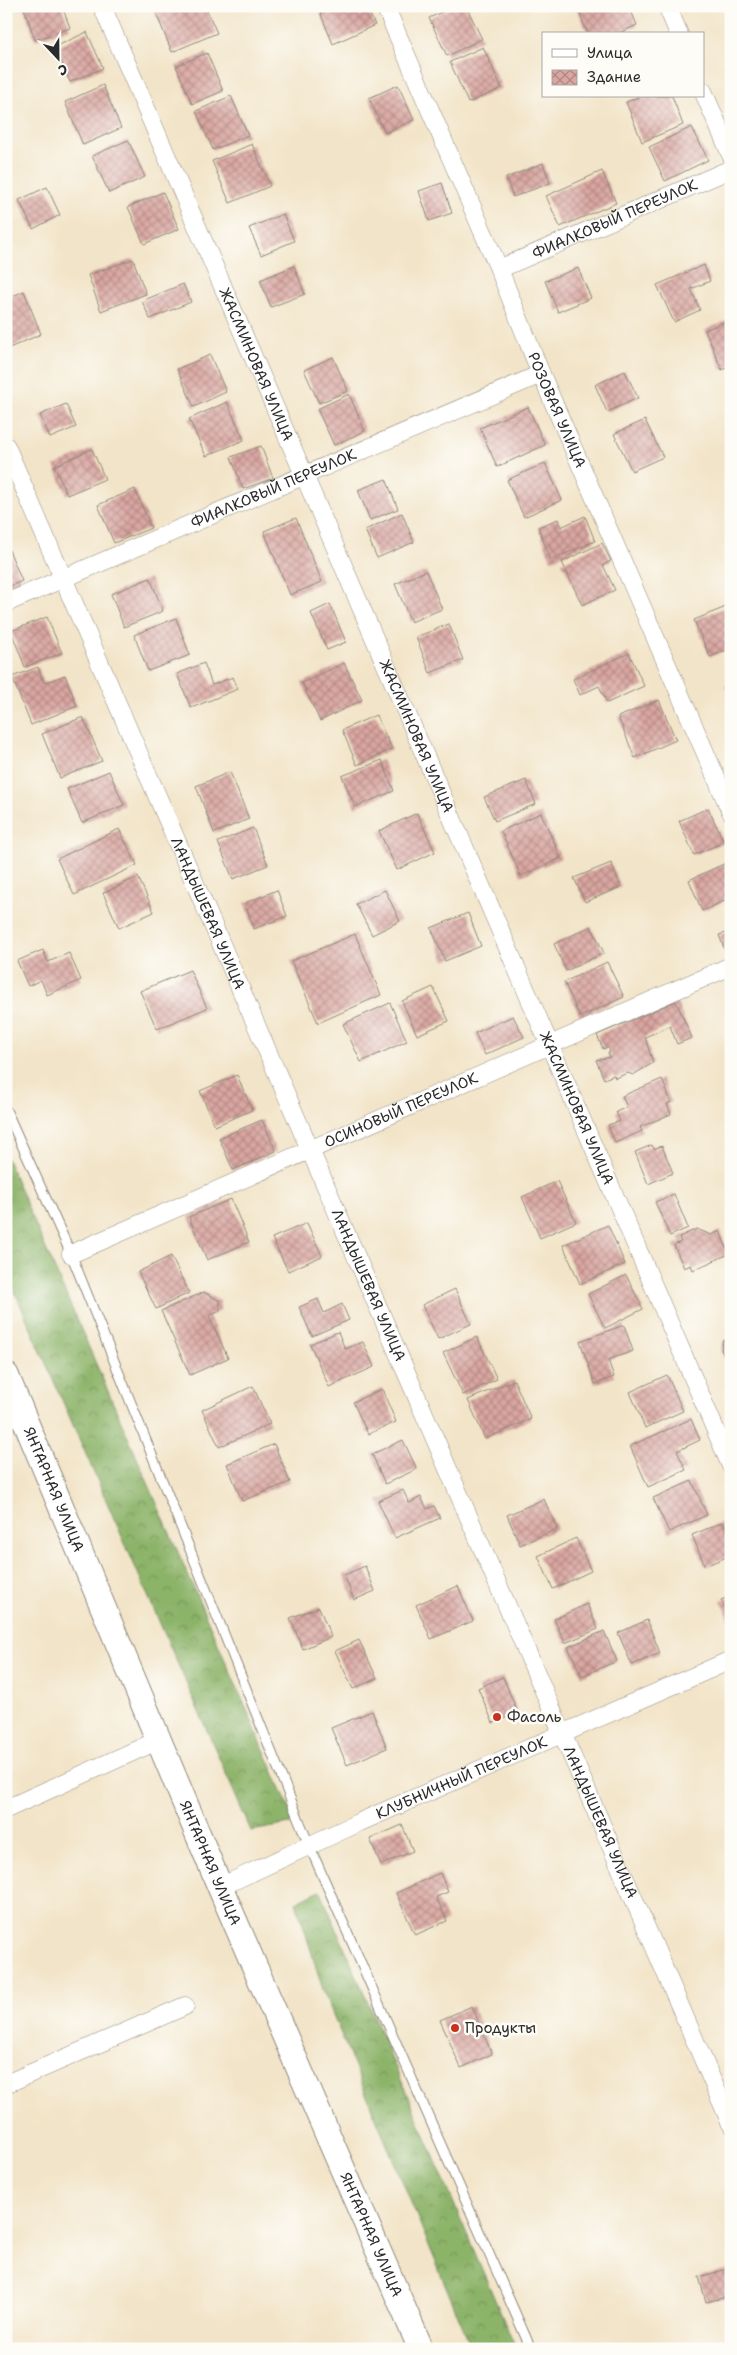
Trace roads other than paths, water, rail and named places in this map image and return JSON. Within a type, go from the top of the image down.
[{"type":"street","name":"ЖАСМИНОВАЯ УЛИЦА","points":[[102,6],[731,1466]]},
{"type":"street","name":"РОЗОВАЯ УЛИЦА","points":[[385,6],[499,269],[541,374],[731,812]]},
{"type":"street","points":[[667,6],[678,32]]},
{"type":"street","points":[[704,93],[731,155]]},
{"type":"street","name":"ФИАЛКОВЫЙ ПЕРЕУЛОК","points":[[499,269],[731,169]]},
{"type":"street","name":"ФИАЛКОВЫЙ ПЕРЕУЛОК","points":[[6,604],[541,374]]},
{"type":"street","name":"ЛАНДЫШЕВАЯ УЛИЦА","points":[[6,446],[731,2124]]},
{"type":"street","name":"ОСИНОВЫЙ ПЕРЕУЛОК","points":[[71,1254],[731,966]]},
{"type":"street","name":"ЯНТАРНАЯ УЛИЦА","points":[[7,1377],[220,1887],[421,2349]]},
{"type":"street","name":"КЛУБНИЧНЫЙ ПЕРЕУЛОК","points":[[220,1887],[310,1845],[731,1660]]},
{"type":"street","points":[[6,1810],[159,1740]]},
{"type":"street","points":[[6,2084],[185,2006]]},
{"type":"lane","points":[[6,1110],[71,1254],[310,1845],[531,2349]]},
{"type":"place","name":"Фасоль","points":[[497,1717]]},
{"type":"place","name":"Продукты","points":[[455,2028]]}]
